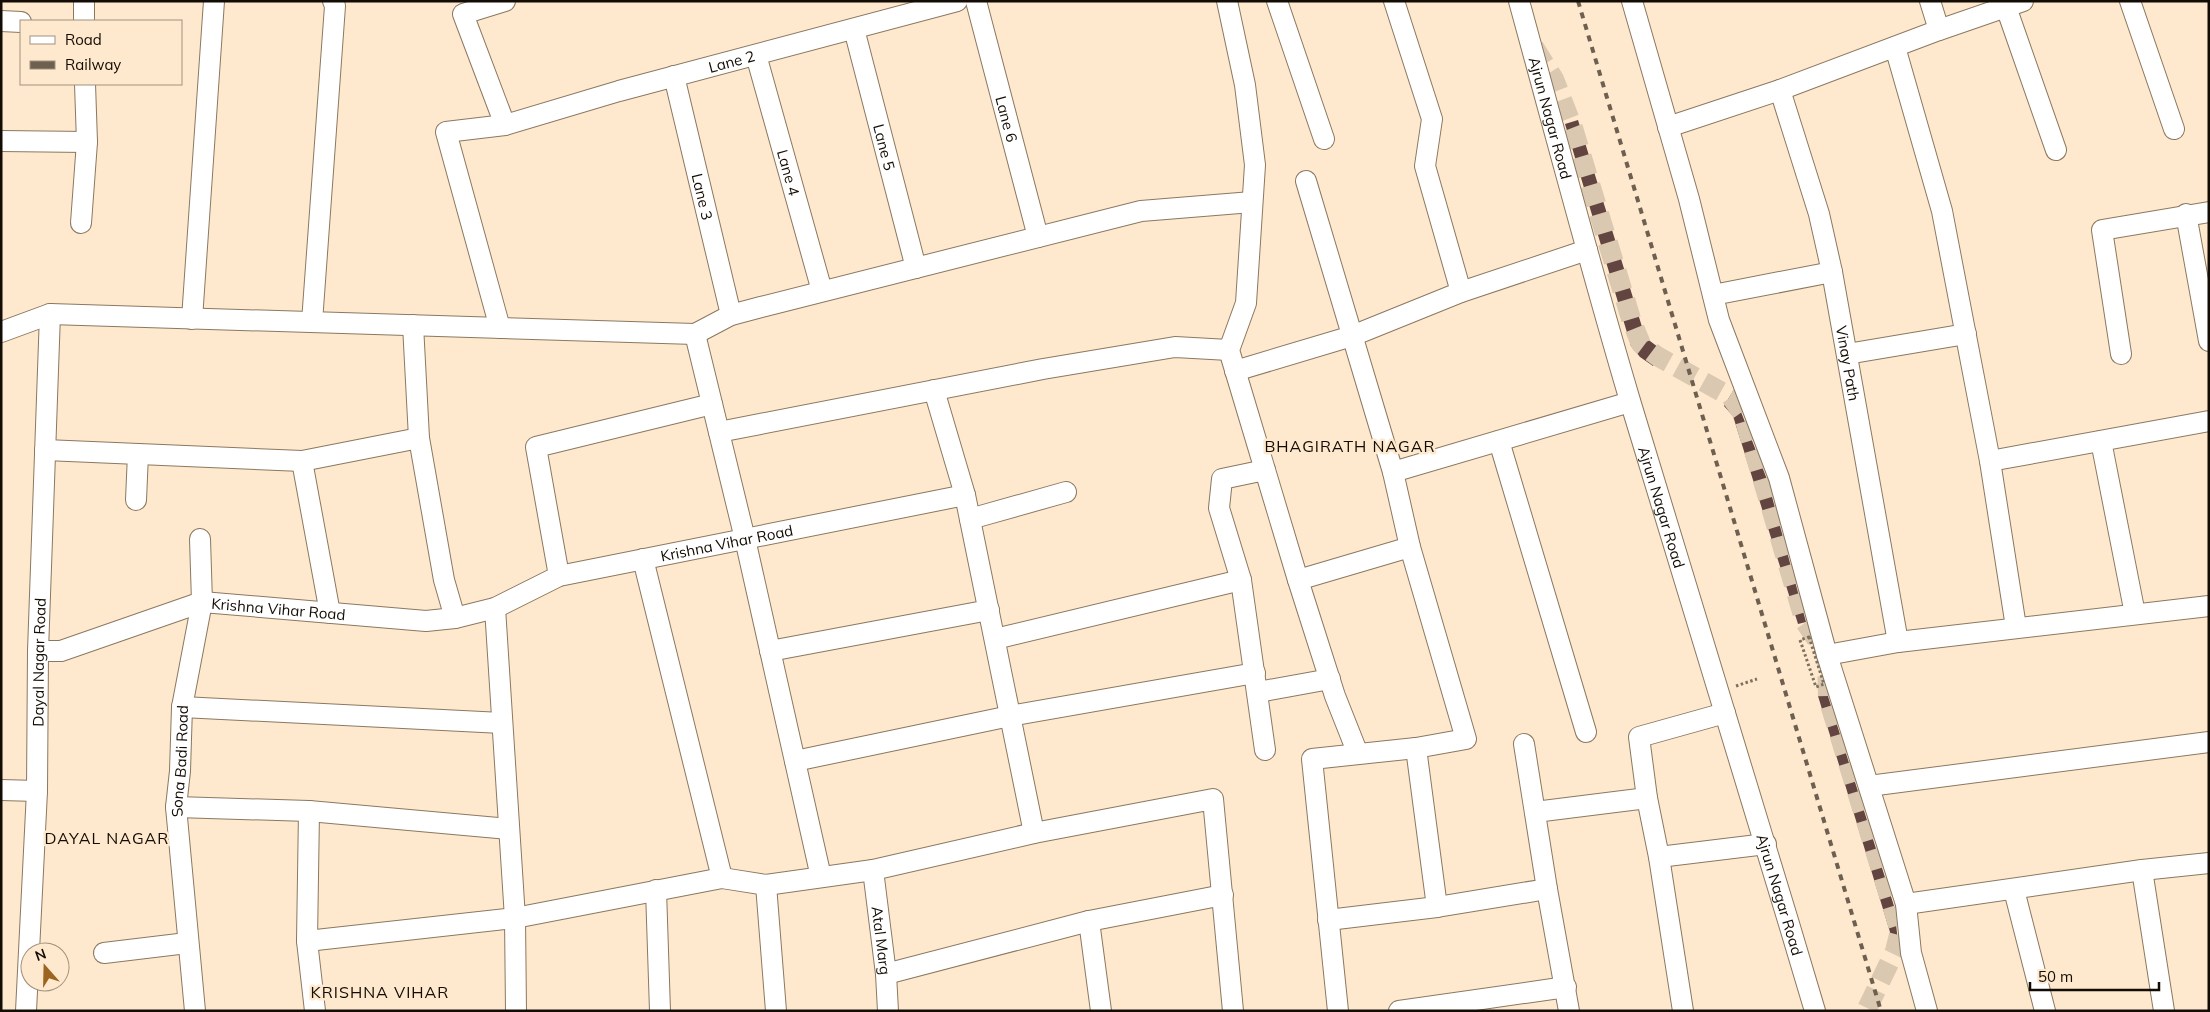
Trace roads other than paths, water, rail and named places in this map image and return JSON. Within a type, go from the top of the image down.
[{"type":"street","points":[[84,1],[84,20]]},
{"type":"street","points":[[192,319],[214,1]]},
{"type":"street","points":[[312,322],[334,16],[333,1]]},
{"type":"street","points":[[505,1],[463,14],[505,125]]},
{"type":"street","name":"Lane 2","points":[[500,328],[446,132],[505,125],[674,76],[958,1]]},
{"type":"street","name":"Lane 6","points":[[976,1],[1038,237]]},
{"type":"street","points":[[1227,1],[1248,103],[1255,165],[1246,303],[1229,350],[1298,580],[1330,679],[1358,754]]},
{"type":"street","points":[[1277,1],[1324,139]]},
{"type":"street","points":[[1394,1],[1432,119],[1425,166],[1461,292]]},
{"type":"street","name":"Ajrun Nagar Road","points":[[1519,1],[1630,402],[1766,844],[1815,1011]]},
{"type":"street","points":[[1930,1],[1939,30]]},
{"type":"street","points":[[2130,1],[2174,129]]},
{"type":"street","points":[[1634,2],[1689,199],[1719,320],[1779,478],[1827,655],[1906,904],[1911,954],[1927,1011]]},
{"type":"street","points":[[1668,126],[1780,90],[1939,30],[2015,4],[2056,150]]},
{"type":"street","points":[[1,21],[20,22]]},
{"type":"street","name":"Lane 5","points":[[854,28],[916,268]]},
{"type":"street","points":[[1894,47],[1942,211],[1990,461],[2016,627]]},
{"type":"street","name":"Lane 4","points":[[756,54],[822,291]]},
{"type":"street","name":"Lane 3","points":[[674,76],[731,315]]},
{"type":"street","points":[[80,222],[87,142],[86,85]]},
{"type":"street","name":"Vinay Path","points":[[1780,90],[1819,214],[1832,272],[1898,642]]},
{"type":"street","points":[[1,140],[87,142]]},
{"type":"street","points":[[1306,181],[1393,472],[1410,547],[1466,739],[1416,748],[1312,759],[1338,1011]]},
{"type":"street","points":[[1,332],[50,314],[695,334],[731,315],[1142,211],[1252,202]]},
{"type":"street","points":[[2121,354],[2102,230],[2186,214],[2209,212]]},
{"type":"street","points":[[2186,214],[2209,341]]},
{"type":"street","points":[[1234,371],[1352,336],[1461,292],[1587,250]]},
{"type":"street","points":[[1713,295],[1832,272]]},
{"type":"street","name":"Dayal Nagar Road","points":[[26,1011],[38,792],[38,652],[50,314]]},
{"type":"street","points":[[413,325],[419,438],[444,580],[455,618]]},
{"type":"street","points":[[695,334],[745,539],[821,878]]},
{"type":"street","points":[[1847,354],[1966,334]]},
{"type":"street","points":[[719,432],[1043,369],[1175,347],[1229,350]]},
{"type":"street","points":[[934,390],[965,495],[1034,833]]},
{"type":"street","points":[[1393,472],[1630,402]]},
{"type":"street","points":[[559,576],[536,446],[712,404]]},
{"type":"street","points":[[1990,461],[2209,422]]},
{"type":"street","points":[[45,450],[302,461],[419,438]]},
{"type":"street","points":[[1499,441],[1586,732]]},
{"type":"street","points":[[2102,441],[2134,614]]},
{"type":"street","points":[[136,500],[138,454]]},
{"type":"street","points":[[302,461],[330,613]]},
{"type":"street","points":[[1265,470],[1222,479],[1220,508],[1241,580],[1257,682],[1265,750]]},
{"type":"street","points":[[970,519],[1066,492]]},
{"type":"street","name":"Krishna Vihar Road","points":[[38,652],[60,651],[202,602],[426,621],[455,618],[495,608],[559,576],[965,495]]},
{"type":"street","name":"Sona Badi Road","points":[[195,1011],[187,943],[176,808],[180,771],[182,707],[202,602],[200,540]]},
{"type":"street","points":[[1298,580],[1410,547]]},
{"type":"street","points":[[643,559],[722,878]]},
{"type":"street","points":[[995,639],[1241,580]]},
{"type":"street","points":[[1827,655],[1898,642],[2209,606]]},
{"type":"street","points":[[495,608],[515,918],[516,1011]]},
{"type":"street","points":[[770,651],[989,610]]},
{"type":"street","points":[[795,761],[1010,716],[1257,682],[1330,679]]},
{"type":"street","points":[[182,707],[502,724]]},
{"type":"street","points":[[1682,1011],[1660,857],[1647,798],[1639,736],[1725,714]]},
{"type":"street","points":[[1869,786],[2209,742]]},
{"type":"street","points":[[1524,744],[1569,1011]]},
{"type":"street","points":[[1416,748],[1437,906]]},
{"type":"street","points":[[1,790],[38,792]]},
{"type":"street","points":[[1535,812],[1647,798]]},
{"type":"street","points":[[307,941],[515,918],[722,878],[766,886],[873,870],[1034,833],[1213,799],[1233,1011]]},
{"type":"street","points":[[176,808],[309,811],[509,829]]},
{"type":"street","points":[[309,811],[307,941],[315,1011]]},
{"type":"street","points":[[1660,857],[1766,844]]},
{"type":"street","points":[[1906,904],[2014,890],[2142,870],[2209,863]]},
{"type":"street","name":"Atal Marg","points":[[873,870],[886,974],[888,1011]]},
{"type":"street","points":[[2142,870],[2164,1011]]},
{"type":"street","points":[[766,886],[776,1011]]},
{"type":"street","points":[[1328,920],[1547,889]]},
{"type":"street","points":[[656,890],[660,1011]]},
{"type":"street","points":[[2014,890],[2045,1011]]},
{"type":"street","points":[[886,974],[1089,921],[1223,894]]},
{"type":"street","points":[[1089,921],[1101,1011]]},
{"type":"street","points":[[104,953],[187,943]]},
{"type":"street","points":[[1399,1011],[1438,1008],[1566,987]]},
{"type":"tunnel","points":[[1534,47],[1554,79],[1573,128],[1632,322],[1641,344],[1657,356],[1731,397],[1743,414],[1805,622],[1827,655],[1828,698],[1900,931],[1895,951],[1866,1011]]},
{"type":"railway","points":[[1578,1],[1881,1011]]},
{"type":"district","name":"BHAGIRATH NAGAR","points":[[1350,446]]},
{"type":"district","name":"DAYAL NAGAR","points":[[107,838]]},
{"type":"district","name":"KRISHNA VIHAR","points":[[380,992]]}]
